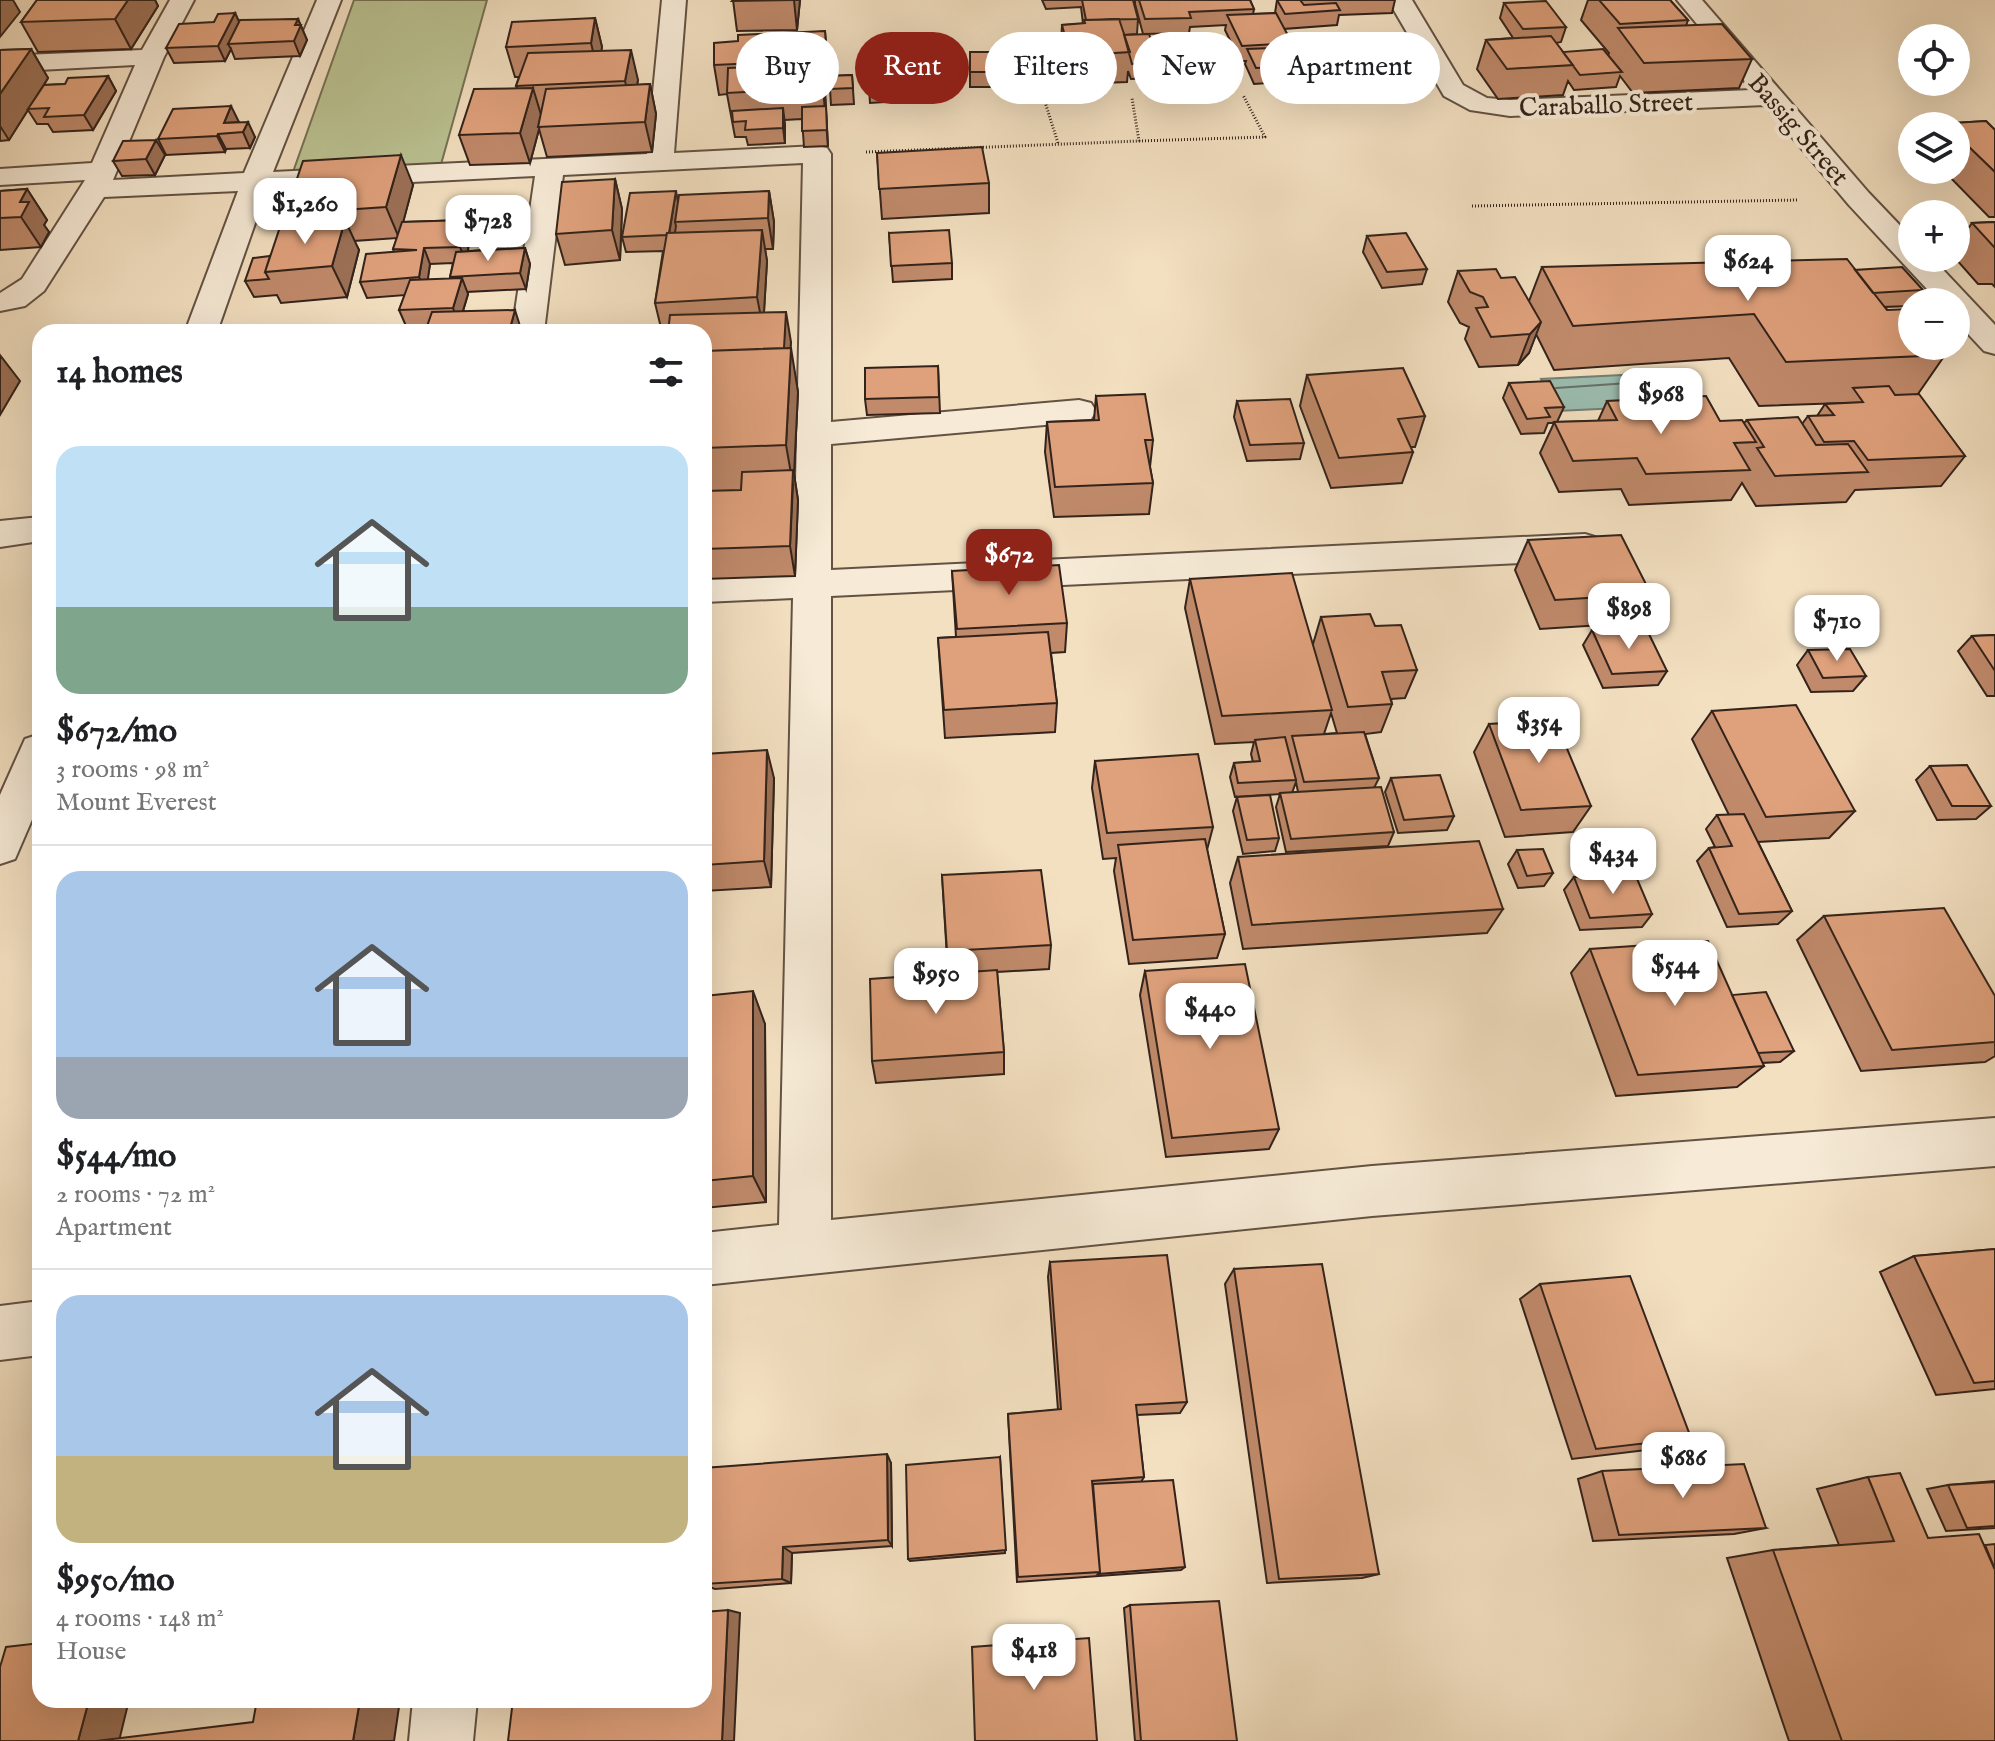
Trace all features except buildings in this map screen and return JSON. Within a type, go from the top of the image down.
[{"type":"street","points":[[0,302],[14,299],[33,285],[98,180],[151,57],[182,0]]},
{"type":"street","points":[[204,324],[256,179],[329,0]]},
{"type":"street","points":[[660,159],[674,0]]},
{"type":"street","name":"Caraballo Street","points":[[1400,0],[1453,90],[1466,101],[1482,106],[1510,108],[1772,97]]},
{"type":"street","name":"Bassig Street","points":[[1689,0],[1898,241]]},
{"type":"street","points":[[0,64],[151,57]]},
{"type":"street","points":[[0,177],[256,179],[817,154],[805,1251]]},
{"type":"street","points":[[529,324],[550,165]]},
{"type":"street","name":"Bassig Street","points":[[1927,272],[1943,288]]},
{"type":"street","name":"Bassig Street","points":[[1970,317],[1995,344]]},
{"type":"street","points":[[815,434],[1079,411]]},
{"type":"street","points":[[0,534],[32,530]]},
{"type":"street","points":[[712,589],[1625,545]]},
{"type":"street","points":[[0,846],[32,769]]},
{"type":"street","points":[[712,1258],[1372,1191],[1995,1142]]},
{"type":"street","points":[[0,1333],[32,1329]]},
{"type":"street","points":[[441,1741],[444,1708]]},
{"type":"path","points":[[817,154],[1265,137],[1244,97]]},
{"type":"path","points":[[1132,98],[1139,141]]},
{"type":"path","points":[[1046,104],[1058,143]]},
{"type":"path","points":[[1472,206],[1859,199]]},
{"type":"green space","points":[[354,0],[487,0],[440,168],[293,172]]},
{"type":"water","points":[[1664,373],[1683,405],[1557,411],[1541,379]]}]
